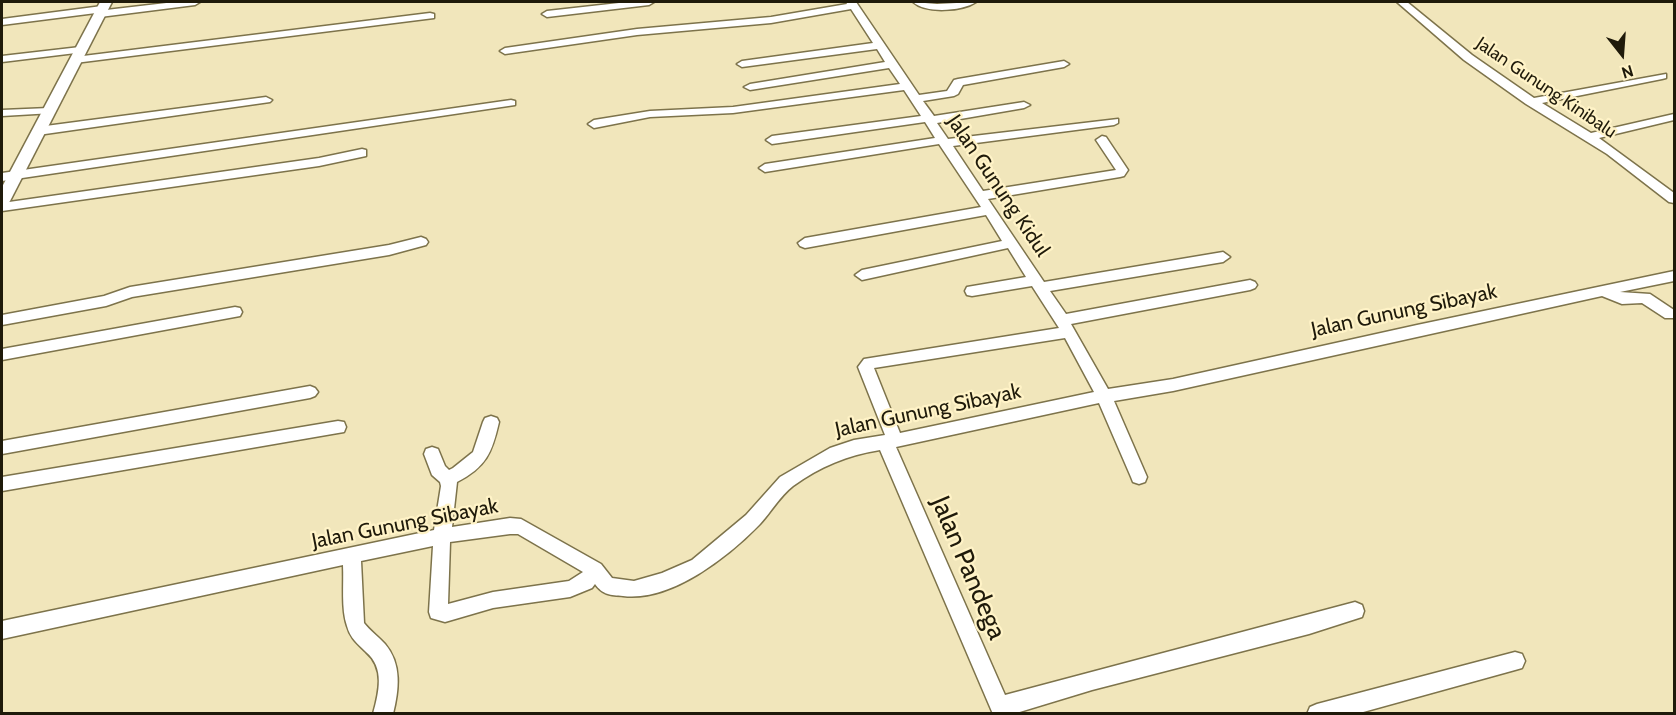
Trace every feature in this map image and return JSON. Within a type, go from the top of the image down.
[{"type":"street","points":[[2,22],[103,8],[195,2]]},
{"type":"street","points":[[548,14],[649,2]]},
{"type":"street","points":[[918,2],[925,6],[933,6],[971,2]]},
{"type":"street","name":"Jalan Gunung Kinibalu","points":[[1402,2],[1474,64],[1530,102],[1589,137],[1674,199]]},
{"type":"street","points":[[505,51],[638,32],[771,20],[852,3]]},
{"type":"street","name":"Jalan Gunung Kidul","points":[[852,3],[1040,283],[1104,396],[1139,477]]},
{"type":"street","points":[[2,201],[8,176],[38,131],[103,8]]},
{"type":"street","points":[[2,59],[78,55],[430,16]]},
{"type":"street","points":[[742,64],[880,45]]},
{"type":"street","points":[[750,87],[893,64]]},
{"type":"street","points":[[916,99],[951,94],[958,82],[1064,64]]},
{"type":"street","points":[[1530,102],[1662,75]]},
{"type":"street","points":[[594,124],[650,114],[733,110],[908,86]]},
{"type":"street","points":[[38,131],[266,100]]},
{"type":"street","points":[[8,176],[511,103]]},
{"type":"street","points":[[772,140],[1024,105]]},
{"type":"street","points":[[2,113],[49,111]]},
{"type":"street","points":[[1589,137],[1674,117]]},
{"type":"street","points":[[765,168],[1114,120]]},
{"type":"street","points":[[980,196],[1117,174],[1122,170],[1102,140]]},
{"type":"street","points":[[917,152],[946,144]]},
{"type":"street","points":[[2,207],[319,162],[362,153]]},
{"type":"street","points":[[805,243],[990,210]]},
{"type":"street","points":[[2,320],[106,301],[130,292],[388,250],[421,242]]},
{"type":"street","points":[[862,275],[1012,243]]},
{"type":"street","points":[[972,291],[1223,257]]},
{"type":"street","name":"Jalan Gunung Sibayak","points":[[2,630],[442,536],[493,528],[521,527],[595,570],[607,585],[620,589],[634,589],[698,566],[752,520],[786,482],[836,453],[1104,396],[1173,385],[1417,330],[1674,276]]},
{"type":"street","points":[[1066,326],[1250,285]]},
{"type":"street","points":[[1603,291],[1622,299],[1645,298],[1670,314]]},
{"type":"street","points":[[2,355],[236,312]]},
{"type":"street","name":"Jalan Pandega","points":[[1002,710],[890,442],[866,365],[1066,326]]},
{"type":"street","points":[[2,448],[310,392]]},
{"type":"street","points":[[448,478],[479,458],[485,450],[491,422]]},
{"type":"street","points":[[2,483],[338,427]]},
{"type":"street","points":[[432,454],[438,470],[448,478],[449,486],[442,536],[436,606],[438,612],[493,600],[570,589],[586,582],[595,570]]},
{"type":"street","points":[[352,556],[355,624],[359,634],[377,649],[386,662],[390,674],[383,714]]},
{"type":"street","points":[[1002,710],[1092,680],[1309,625],[1355,611]]},
{"type":"street","points":[[1317,714],[1515,661]]}]
